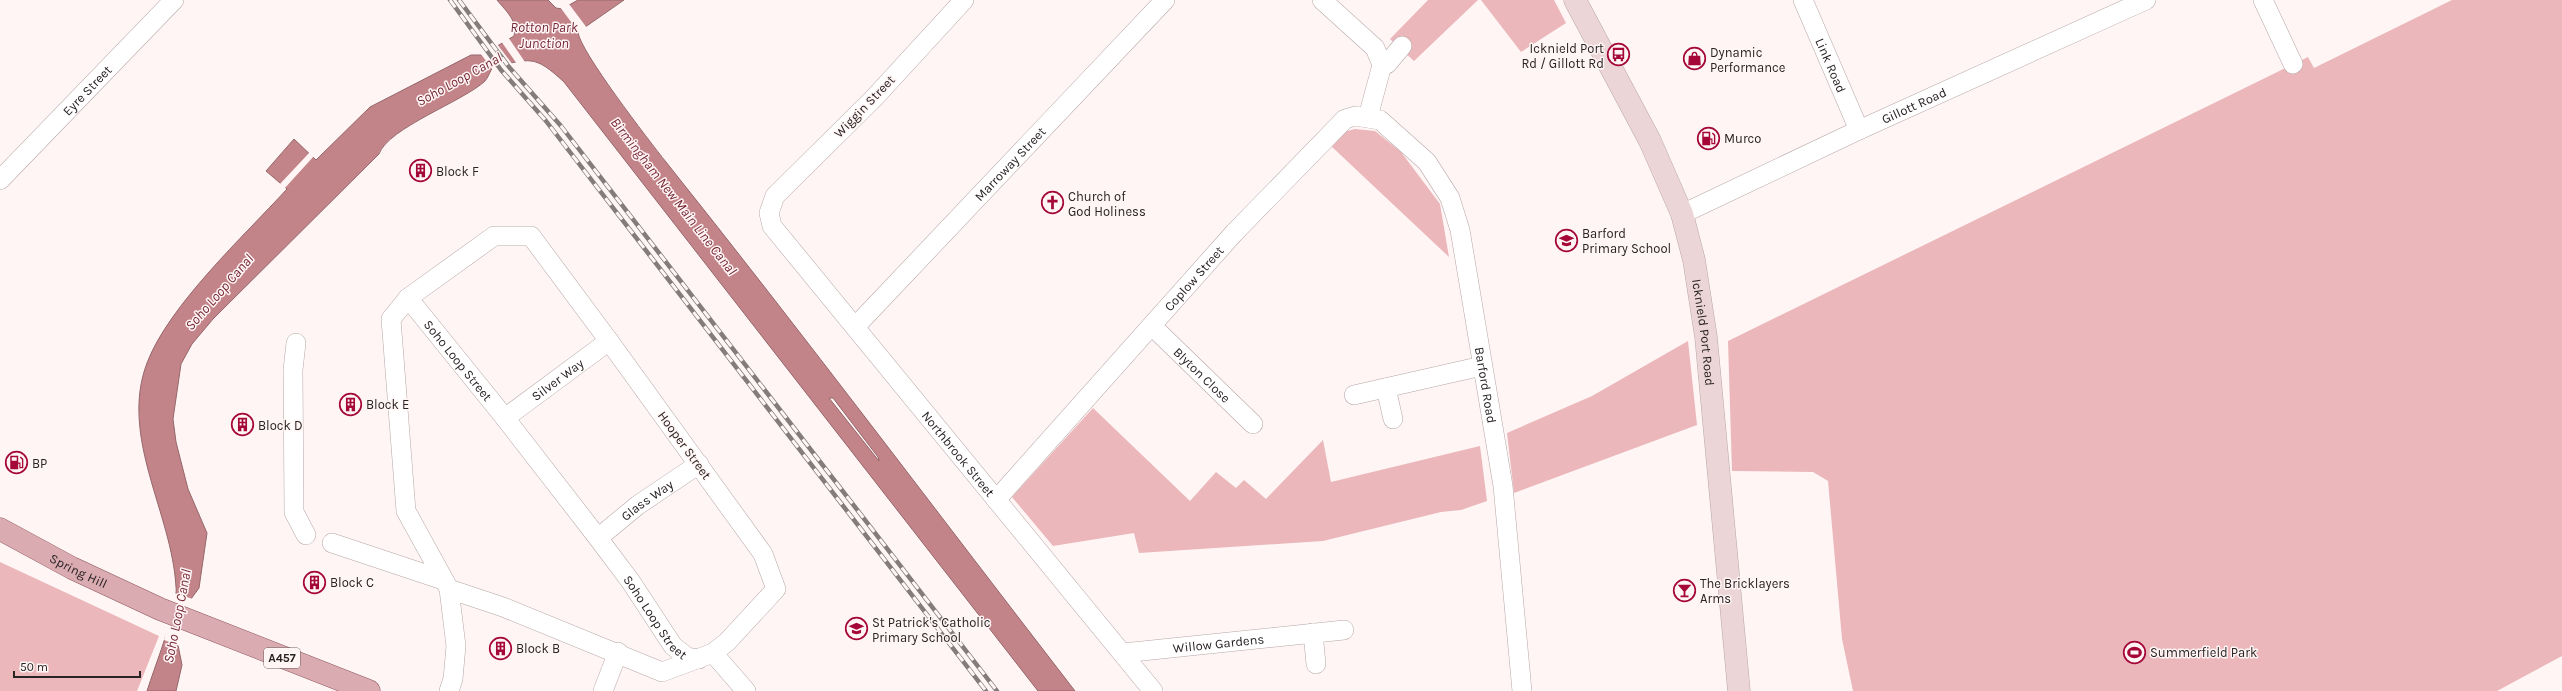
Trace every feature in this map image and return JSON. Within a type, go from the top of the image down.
[{"type":"main road","name":"Icknield Port Road","points":[[1575,0],[1650,141],[1682,214],[1700,289],[1739,691]]},
{"type":"main road","name":"Spring Hill","points":[[0,529],[72,568],[196,625],[369,691]]},
{"type":"street","name":"Eyre Street","points":[[0,180],[174,0]]},
{"type":"street","name":"Wiggin Street","points":[[769,213],[775,196],[874,98],[964,0]]},
{"type":"street","name":"Marroway Street","points":[[855,327],[1165,0]]},
{"type":"street","points":[[1322,0],[1375,48],[1382,65],[1368,117]]},
{"type":"street","name":"Link Road","points":[[1803,0],[1859,130]]},
{"type":"street","name":"Gillott Road","points":[[1682,214],[1859,130],[2146,0]]},
{"type":"street","points":[[2263,0],[2293,64]]},
{"type":"street","points":[[1382,65],[1387,64],[1402,46]]},
{"type":"street","name":"Coplow Street","points":[[996,500],[1234,233],[1344,119],[1368,117]]},
{"type":"street","name":"Barford Road","points":[[1368,117],[1380,120],[1428,162],[1450,198],[1460,230],[1503,486],[1522,691]]},
{"type":"street","name":"Northbrook Street","points":[[769,213],[772,226],[937,425],[996,500],[1153,691]]},
{"type":"street","name":"Hooper Street","points":[[332,543],[446,584],[618,652],[662,672],[706,656],[728,642],[776,589],[763,554],[610,341],[531,236],[494,236],[408,298]]},
{"type":"street","points":[[408,298],[391,319],[406,511],[446,584],[456,646],[453,679],[449,691]]},
{"type":"street","name":"Soho Loop Street","points":[[408,298],[505,418],[598,538],[631,582],[673,646],[687,657],[706,656]]},
{"type":"street","name":"Blyton Close","points":[[1152,326],[1252,424]]},
{"type":"street","name":"Silver Way","points":[[505,418],[610,341]]},
{"type":"street","points":[[296,343],[293,370],[294,512],[306,535]]},
{"type":"street","points":[[1354,395],[1482,366]]},
{"type":"street","points":[[1386,388],[1393,419]]},
{"type":"street","name":"Glass Way","points":[[598,538],[638,505],[699,464]]},
{"type":"street","name":"Willow Gardens","points":[[1123,653],[1344,630]]},
{"type":"street","points":[[1313,633],[1316,664]]},
{"type":"street","points":[[604,688],[618,652]]},
{"type":"street","points":[[706,656],[746,691]]},
{"type":"shaded area","points":[[1428,0],[1478,0],[1414,61],[1390,39]]},
{"type":"shaded area","points":[[1481,0],[1554,0],[1566,23],[1521,52]]},
{"type":"shaded area","name":"Summerfield Park","points":[[2452,0],[2562,0],[2562,656],[2497,691],[1853,691],[1842,639],[1828,481],[1813,472],[1732,471],[1728,341],[2308,57],[2314,68]]},
{"type":"shaded area","points":[[1355,129],[1375,131],[1401,152],[1440,204],[1449,257],[1330,145],[1343,132]]},
{"type":"shaded area","points":[[1688,341],[1697,425],[1514,493],[1507,433],[1592,396]]},
{"type":"shaded area","points":[[1093,408],[1190,501],[1216,472],[1236,488],[1244,480],[1266,499],[1323,440],[1331,482],[1480,446],[1487,501],[1461,510],[1441,512],[1323,541],[1139,553],[1134,533],[1053,546],[1012,497]]},
{"type":"shaded area","points":[[0,562],[159,636],[137,691],[0,691]]},
{"type":"water","points":[[497,0],[548,0],[556,8],[562,9],[578,0],[624,0],[578,32],[581,42],[602,76],[646,136],[821,359],[1075,691],[1038,691],[564,82],[554,73],[538,63],[524,61],[493,67],[485,81],[475,89],[396,134],[385,144],[379,154],[213,319],[192,344],[181,364],[173,419],[176,442],[188,489],[207,533],[199,588],[191,599],[178,645],[182,665],[176,691],[147,691],[168,629],[176,594],[172,559],[166,531],[143,447],[139,419],[140,391],[147,363],[158,341],[172,318],[209,272],[287,189],[266,171],[294,139],[316,160],[370,107],[471,55],[482,55],[514,36],[515,31],[513,21]],"holes":[[[829,398],[833,398],[878,457],[879,461]]]},
{"type":"pier","points":[[569,4],[587,28],[580,34],[560,7]]},
{"type":"pier","points":[[508,37],[525,62],[517,64],[501,41]]},
{"type":"pier","points":[[497,44],[513,65],[493,70],[480,53]]},
{"type":"pier","points":[[310,152],[314,156],[284,189],[279,185]]},
{"type":"pier","points":[[174,593],[193,599],[180,646],[164,640]]},
{"type":"railway","points":[[450,0],[501,70],[546,121],[986,691]]},
{"type":"railway","points":[[459,0],[509,67],[561,126],[997,691]]},
{"type":"place","name":"Icknield Port Rd / Gillott Rd","points":[[1619,55]]},
{"type":"place","name":"Dynamic Performance","points":[[1695,59]]},
{"type":"place","name":"Murco","points":[[1708,138]]},
{"type":"place","name":"Block F","points":[[420,171]]},
{"type":"place","name":"Church of God Holiness","points":[[1053,203]]},
{"type":"place","name":"Barford Primary School","points":[[1567,240]]},
{"type":"place","name":"Block E","points":[[351,404]]},
{"type":"place","name":"Block D","points":[[243,425]]},
{"type":"place","name":"BP","points":[[16,463]]},
{"type":"place","name":"Block C","points":[[315,582]]},
{"type":"place","name":"The Bricklayers Arms","points":[[1684,590]]},
{"type":"place","name":"St Patrick's Catholic Primary School","points":[[857,629]]},
{"type":"place","name":"Block B","points":[[501,648]]},
{"type":"place","name":"Summerfield Park","points":[[2135,652]]},
{"type":"water label","name":"Rotton Park Junction","points":[[544,36]]},
{"type":"water label","name":"Soho Loop Canal","points":[[459,79]]},
{"type":"water label","name":"Birmingham New Main Line Canal","points":[[674,196]]},
{"type":"water label","name":"Soho Loop Canal","points":[[219,292]]},
{"type":"water label","name":"Soho Loop Canal","points":[[177,616]]}]
